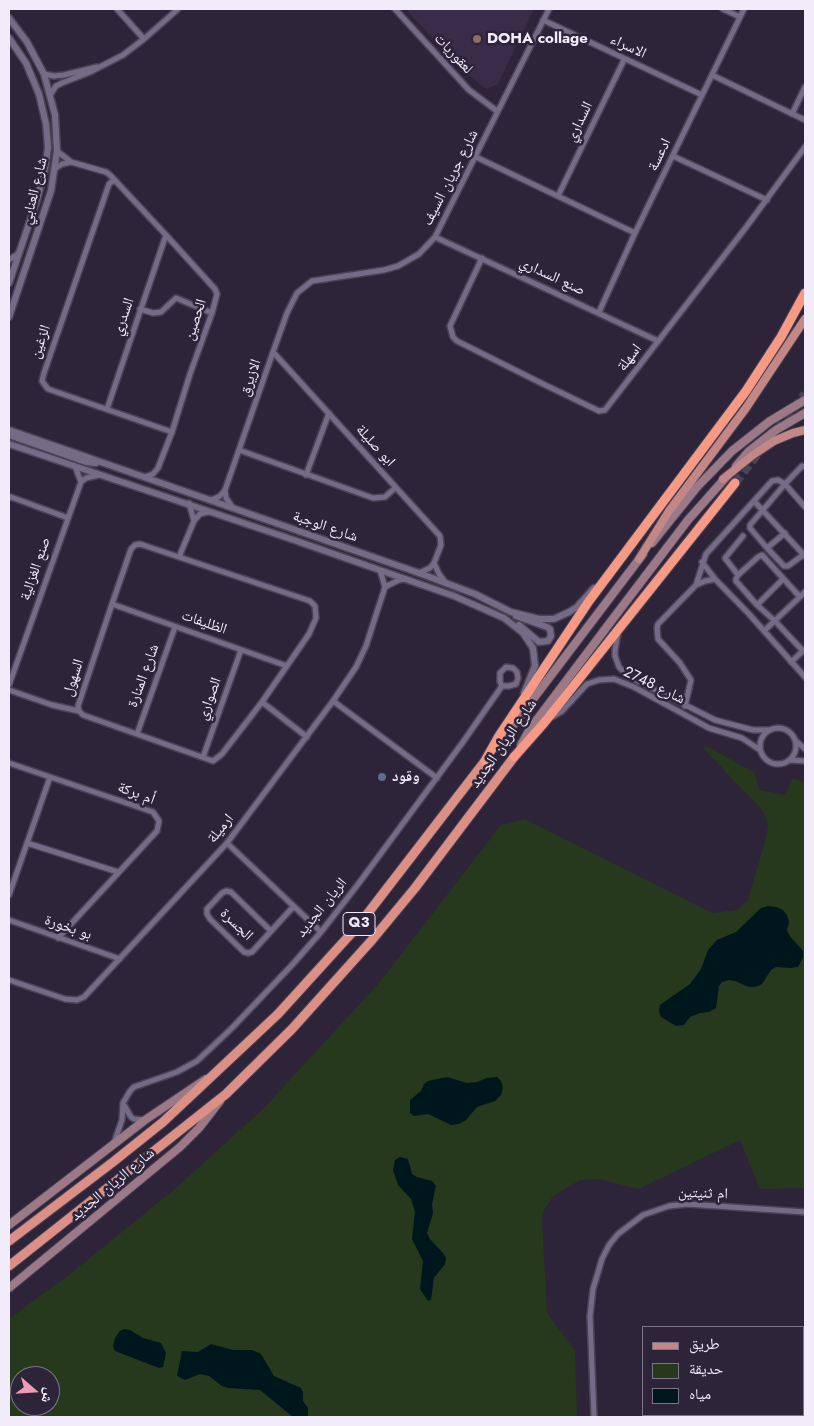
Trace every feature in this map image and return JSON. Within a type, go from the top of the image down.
[{"type":"highway","points":[[485,761],[499,736],[589,600],[746,391],[781,337],[805,293]]},
{"type":"highway","points":[[514,757],[544,723],[735,483]]},
{"type":"highway","name":"شارع الريان الجديد","points":[[9,1266],[226,1094],[298,1023],[416,888],[514,757]]},
{"type":"highway","name":"شارع الريان الجديد","points":[[9,1242],[163,1122],[278,1014],[358,926],[485,761]]},
{"type":"main road","points":[[639,559],[669,511],[746,408],[805,319]]},
{"type":"main road","name":"شارع الريان الجديد","points":[[485,761],[639,559],[697,487],[732,451],[770,421],[805,400]]},
{"type":"main road","name":"شارع الريان الجديد","points":[[514,757],[530,729],[688,520],[748,452],[776,430],[805,413]]},
{"type":"main road","points":[[723,479],[774,441],[805,430]]},
{"type":"main road","name":"شارع الريان الجديد","points":[[9,1225],[146,1120],[217,1072]]},
{"type":"main road","name":"شارع الريان الجديد","points":[[9,1288],[180,1147],[199,1128],[226,1094]]},
{"type":"street","points":[[116,9],[144,39]]},
{"type":"street","points":[[50,95],[56,86],[123,55],[178,9]]},
{"type":"street","name":"لعقوريات","points":[[395,9],[469,90],[497,112]]},
{"type":"street","name":"شارع جريان السيف","points":[[312,281],[384,270],[398,266],[419,254],[435,236],[549,9]]},
{"type":"street","points":[[723,9],[740,17]]},
{"type":"street","name":"ادعسة","points":[[599,312],[635,233],[744,9]]},
{"type":"street","name":"شارع العنابي","points":[[9,18],[27,42],[44,74],[55,115],[57,151],[56,168],[44,214],[9,317]]},
{"type":"street","name":"الاسراء","points":[[543,20],[624,60],[702,95]]},
{"type":"street","name":"شارع العنابي","points":[[9,38],[26,63],[39,94],[46,124],[48,147],[45,169],[37,200],[9,280]]},
{"type":"street","name":"السداري","points":[[558,196],[624,60]]},
{"type":"street","points":[[44,74],[64,75],[88,68],[100,67]]},
{"type":"street","points":[[712,75],[805,120]]},
{"type":"street","points":[[792,114],[805,87]]},
{"type":"street","name":"اسهلة","points":[[482,258],[450,326],[453,337],[465,345],[599,411],[605,410],[767,200],[805,147]]},
{"type":"street","name":"الحصين","points":[[57,151],[71,162],[106,172],[215,289],[216,300],[212,313],[158,468],[150,476],[140,477]]},
{"type":"street","points":[[673,156],[767,200]]},
{"type":"street","points":[[476,157],[635,233]]},
{"type":"street","points":[[56,168],[71,162]]},
{"type":"street","name":"الزغين","points":[[114,180],[109,184],[42,381],[48,389],[172,432]]},
{"type":"street","name":"السدري","points":[[107,409],[166,235]]},
{"type":"street","name":"صنع السداري","points":[[435,236],[658,341]]},
{"type":"street","points":[[9,260],[19,253]]},
{"type":"street","name":"الازيرق","points":[[225,490],[287,313],[297,293],[312,281]]},
{"type":"street","points":[[140,309],[154,313],[160,312],[176,298],[212,313]]},
{"type":"street","name":"ابو صليلة","points":[[273,352],[440,536],[441,545],[434,563]]},
{"type":"street","points":[[306,475],[329,413]]},
{"type":"street","name":"شارع الوجبة","points":[[10,431],[419,573],[475,594],[511,612],[545,619],[562,616],[577,607],[615,566]]},
{"type":"street","name":"شارع الوجبة","points":[[9,444],[211,511],[454,596],[504,618],[527,638],[535,656],[532,675],[519,706]]},
{"type":"street","points":[[240,450],[373,498],[384,497],[396,488]]},
{"type":"street","points":[[75,466],[81,482],[100,475]]},
{"type":"street","points":[[754,501],[764,510],[804,555],[788,566],[784,566],[750,528],[751,523],[764,510],[785,484],[802,466],[805,467]]},
{"type":"street","points":[[696,585],[702,562],[708,551],[772,481],[778,480],[785,484],[805,507]]},
{"type":"street","name":"صنع الغزالية","points":[[9,685],[81,482]]},
{"type":"street","points":[[207,500],[220,496],[225,490]]},
{"type":"street","points":[[225,490],[229,505],[235,510]]},
{"type":"street","points":[[9,498],[11,497],[68,518]]},
{"type":"street","points":[[189,504],[194,521]]},
{"type":"street","points":[[179,557],[194,521],[200,514],[211,511]]},
{"type":"street","points":[[767,548],[785,533]]},
{"type":"street","points":[[738,575],[725,558],[743,536]]},
{"type":"street","name":"السهول","points":[[140,544],[310,601],[315,606],[316,612],[314,624],[309,634],[262,702],[218,758],[213,760],[79,712],[78,706],[112,604],[131,549],[135,545],[140,544]]},
{"type":"street","points":[[792,662],[804,650],[736,581],[738,575],[762,555],[800,597]]},
{"type":"street","points":[[702,562],[714,579],[805,677]]},
{"type":"street","points":[[419,573],[430,568],[434,563],[446,583]]},
{"type":"street","points":[[380,570],[385,587],[398,580],[405,579]]},
{"type":"street","points":[[685,706],[691,680],[680,663],[658,639],[656,632],[658,624],[696,585],[714,579]]},
{"type":"street","points":[[758,605],[783,579]]},
{"type":"street","name":"ارميلة","points":[[9,980],[65,1000],[77,1000],[84,997],[120,960],[227,842],[334,701],[362,655],[385,587]]},
{"type":"street","points":[[764,631],[805,592]]},
{"type":"street","name":"الظليفات","points":[[112,604],[287,666]]},
{"type":"street","points":[[504,618],[520,625],[539,642],[545,642],[550,639],[551,632],[549,628],[523,619],[511,612]]},
{"type":"street","name":"شارع المنارة","points":[[137,734],[175,627]]},
{"type":"street","name":"شارع 2748","points":[[620,628],[615,650],[617,662],[628,676],[703,715],[727,724],[753,730],[769,730]]},
{"type":"street","name":"الصواري","points":[[203,757],[241,650]]},
{"type":"street","name":"شارع 2748","points":[[544,723],[562,711],[587,684],[593,681],[614,679],[634,687],[700,724],[742,738],[760,750]]},
{"type":"street","name":"الريان الجديد","points":[[123,1102],[134,1088],[177,1072],[197,1061],[216,1044],[292,965],[321,932],[359,883],[502,686]]},
{"type":"street","points":[[9,690],[79,712]]},
{"type":"street","points":[[334,701],[437,778]]},
{"type":"street","points":[[262,702],[307,737]]},
{"type":"street","points":[[700,724],[705,723],[707,720],[703,715]]},
{"type":"street","points":[[795,740],[794,754],[790,760],[783,764],[771,763],[766,760],[760,750],[760,742],[763,735],[769,730],[778,728],[784,728],[789,731],[805,749]]},
{"type":"street","points":[[790,760],[805,761]]},
{"type":"street","name":"أم بركة","points":[[9,763],[153,812],[160,821],[158,830],[58,938]]},
{"type":"street","points":[[9,895],[50,777]]},
{"type":"street","points":[[227,842],[321,932]]},
{"type":"street","points":[[27,843],[118,872]]},
{"type":"street","name":"الجسرة","points":[[270,931],[231,892],[226,891],[222,893],[207,909],[210,920],[244,952],[248,953],[252,952],[293,907]]},
{"type":"street","name":"بو بخورة","points":[[9,920],[120,960]]},
{"type":"street","points":[[123,1102],[131,1116],[146,1120]]},
{"type":"street","points":[[114,1144],[122,1120],[123,1102]]},
{"type":"street","name":"ام ثنيتين","points":[[594,1417],[590,1316],[593,1289],[602,1259],[609,1245],[618,1234],[643,1215],[658,1209],[678,1205],[805,1212]]},
{"type":"shaded area","name":"DOHA collage","points":[[406,9],[534,9],[498,84],[486,89],[461,69]]},
{"type":"green space","points":[[705,745],[755,773],[759,790],[785,795],[793,778],[805,783],[805,1188],[760,1189],[740,1140],[638,1189],[600,1179],[580,1180],[553,1196],[544,1210],[542,1219],[547,1313],[575,1351],[577,1417],[9,1417],[9,1319],[70,1274],[175,1189],[264,1108],[379,983],[501,825],[525,819],[712,913],[737,910],[748,900],[766,838],[768,825],[763,811],[704,749]]},
{"type":"water","points":[[768,906],[783,910],[787,915],[789,935],[803,951],[803,958],[798,967],[776,967],[771,970],[762,984],[755,987],[749,987],[729,980],[722,982],[719,986],[716,1008],[690,1017],[684,1025],[676,1026],[661,1017],[660,1005],[690,984],[701,969],[708,950],[717,940],[736,932],[761,908]]},
{"type":"water","points":[[447,1077],[467,1083],[497,1077],[503,1087],[501,1095],[495,1101],[477,1107],[466,1120],[459,1124],[451,1125],[428,1114],[414,1116],[410,1113],[410,1100],[421,1091],[424,1084],[428,1081]]},
{"type":"water","points":[[400,1157],[408,1159],[412,1174],[432,1181],[436,1186],[432,1204],[433,1213],[427,1233],[446,1258],[445,1264],[434,1278],[431,1300],[428,1301],[420,1289],[423,1261],[412,1239],[415,1212],[411,1199],[398,1185],[393,1170],[395,1160]]},
{"type":"water","points":[[124,1329],[130,1330],[143,1338],[161,1343],[166,1353],[163,1367],[159,1368],[115,1351],[113,1346],[115,1338]]},
{"type":"water","points":[[211,1344],[233,1350],[252,1350],[261,1354],[274,1376],[301,1388],[303,1401],[308,1408],[308,1417],[293,1417],[260,1390],[228,1388],[222,1386],[209,1376],[200,1374],[185,1380],[177,1376],[182,1351],[198,1352]]},
{"type":"tunnel","points":[[777,430],[805,394]]},
{"type":"tunnel","points":[[735,483],[759,452]]},
{"type":"place","name":"DOHA collage","points":[[477,39]]},
{"type":"place","name":"وقود","points":[[382,777]]}]
